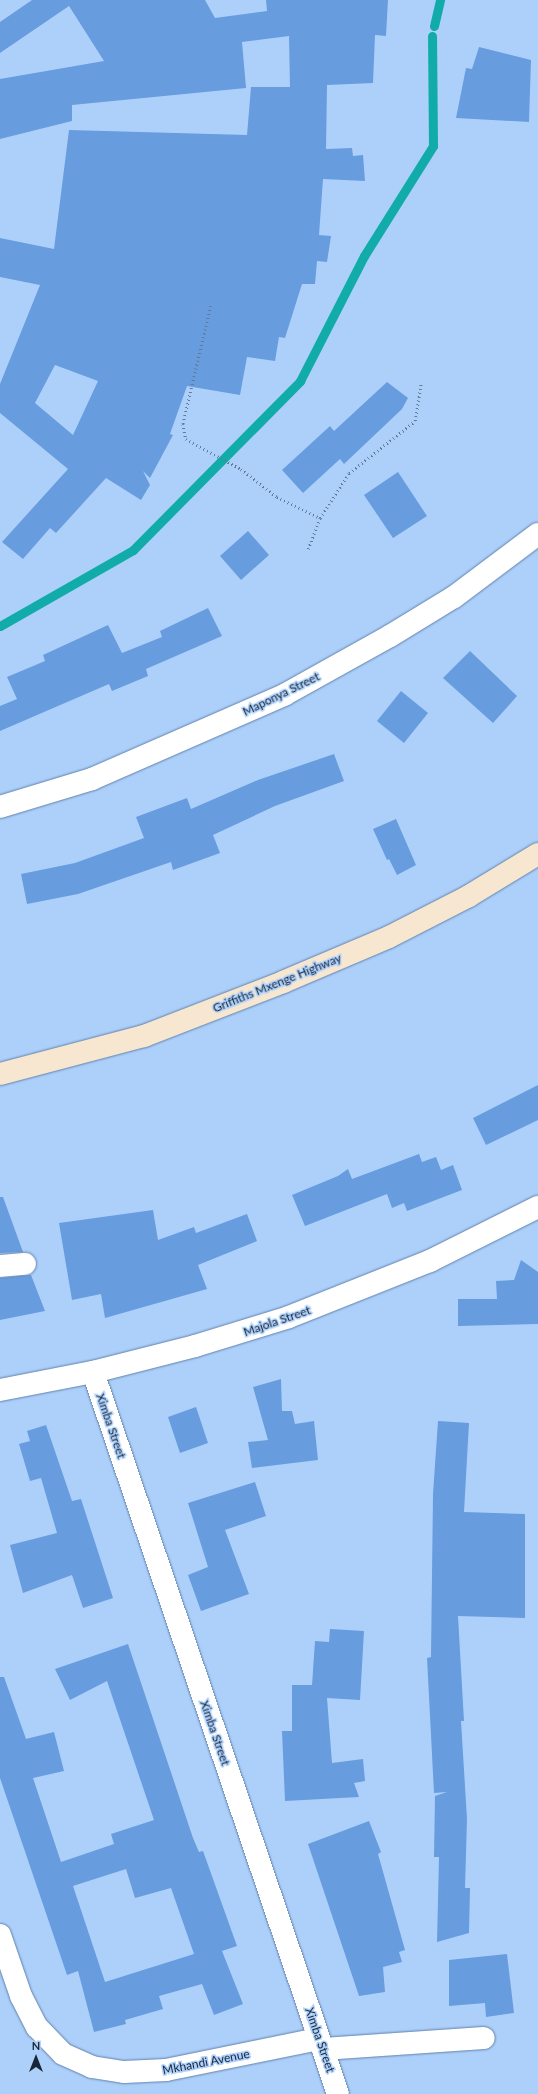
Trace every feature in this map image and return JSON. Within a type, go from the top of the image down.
[{"type":"street","name":"Maponya Street","points":[[0,806],[92,779],[284,695],[390,636],[454,597],[538,534]]},
{"type":"street","name":"Griffiths Mxenge Highway","points":[[0,1074],[144,1036],[283,982],[402,930],[469,896],[538,854]]},
{"type":"street","name":"Majola Street","points":[[0,1390],[93,1372],[195,1346],[289,1317],[430,1260],[538,1207]]},
{"type":"street","points":[[0,1266],[25,1264]]},
{"type":"street","name":"Ximba Street","points":[[93,1372],[338,2094]]},
{"type":"street","name":"Mkhandi Avenue","points":[[0,1935],[21,1996],[37,2027],[63,2054],[92,2067],[124,2072],[166,2070],[321,2044],[484,2038]]},
{"type":"path","points":[[211,306],[183,424],[186,439],[241,469],[277,496],[320,518]]},
{"type":"path","points":[[308,549],[320,518],[349,473],[415,421],[421,382]]},
{"type":"building","points":[[32,0],[205,0],[215,18],[267,11],[266,0],[388,0],[386,36],[375,35],[373,83],[327,85],[326,149],[352,148],[353,156],[363,155],[365,181],[323,179],[319,235],[331,236],[327,262],[317,261],[315,284],[302,284],[285,338],[279,337],[275,361],[247,357],[240,395],[187,386],[170,434],[173,435],[150,478],[143,471],[150,485],[141,500],[106,478],[56,533],[50,528],[23,559],[2,542],[68,469],[0,413],[0,384],[40,285],[0,277],[0,238],[54,249],[69,130],[247,135],[251,87],[290,87],[289,36],[242,42],[246,88],[72,105],[72,121],[0,139],[0,79],[104,61],[69,6],[0,53],[0,22]],"holes":[[[55,365],[98,381],[73,435],[35,403]]]},
{"type":"building","points":[[479,47],[531,60],[529,122],[456,118],[466,68],[472,69]]},
{"type":"building","points":[[387,382],[408,398],[402,409],[344,464],[340,459],[303,493],[282,470],[330,426],[334,431]]},
{"type":"building","points":[[398,472],[427,516],[393,538],[364,495]]},
{"type":"building","points":[[248,531],[269,555],[241,580],[220,556]]},
{"type":"building","points":[[208,608],[222,636],[146,669],[148,676],[112,691],[109,684],[0,731],[0,706],[17,699],[7,677],[45,661],[43,655],[108,625],[122,653],[162,637],[160,631]]},
{"type":"building","points":[[470,651],[517,696],[493,723],[443,678]]},
{"type":"building","points":[[401,691],[428,713],[404,743],[377,721]]},
{"type":"building","points":[[334,754],[344,781],[275,806],[213,835],[220,853],[173,870],[171,862],[78,894],[27,904],[21,874],[75,863],[144,838],[136,817],[187,798],[191,809],[258,780]]},
{"type":"building","points":[[396,819],[416,865],[397,875],[389,859],[387,860],[373,829]]},
{"type":"building","points":[[538,1085],[538,1120],[486,1145],[473,1118]]},
{"type":"building","points":[[419,1154],[422,1162],[436,1157],[441,1170],[453,1165],[462,1190],[407,1211],[404,1203],[392,1208],[387,1194],[305,1226],[292,1195],[338,1176],[348,1169],[352,1179]]},
{"type":"building","points":[[0,1197],[3,1197],[23,1252],[0,1253]]},
{"type":"building","points":[[153,1210],[158,1240],[194,1227],[196,1233],[247,1214],[257,1241],[198,1265],[207,1289],[105,1318],[101,1294],[72,1300],[59,1223]]},
{"type":"building","points":[[521,1260],[538,1272],[538,1324],[458,1326],[458,1299],[497,1299],[496,1281],[514,1280]]},
{"type":"building","points":[[31,1275],[45,1311],[0,1320],[0,1278]]},
{"type":"building","points":[[281,1379],[282,1411],[292,1411],[295,1424],[314,1421],[318,1460],[252,1468],[248,1442],[268,1440],[253,1387]]},
{"type":"building","points":[[196,1407],[208,1443],[180,1453],[168,1417]]},
{"type":"building","points":[[438,1421],[469,1423],[464,1512],[525,1514],[525,1618],[458,1616],[464,1721],[461,1721],[467,1819],[465,1888],[470,1888],[469,1933],[437,1942],[439,1857],[434,1857],[435,1796],[447,1792],[434,1793],[427,1658],[431,1657],[433,1494]]},
{"type":"building","points":[[46,1425],[72,1501],[81,1499],[113,1598],[83,1608],[72,1575],[23,1593],[10,1545],[57,1533],[41,1478],[30,1481],[19,1444],[30,1441],[27,1431]]},
{"type":"building","points":[[255,1482],[266,1516],[225,1530],[249,1594],[201,1611],[188,1575],[208,1567],[188,1503]]},
{"type":"building","points":[[330,1629],[364,1631],[360,1700],[327,1698],[332,1763],[363,1759],[365,1781],[354,1783],[359,1797],[285,1801],[282,1731],[292,1731],[292,1685],[312,1685],[315,1641],[329,1642]]},
{"type":"building","points":[[128,1644],[193,1838],[199,1852],[203,1851],[237,1946],[222,1951],[243,2004],[214,2015],[202,1984],[159,1996],[163,2009],[125,2020],[126,2024],[94,2032],[78,1971],[67,1975],[0,1778],[0,1677],[4,1677],[26,1739],[54,1732],[64,1771],[33,1778],[61,1862],[114,1844],[111,1834],[154,1820],[107,1681],[70,1700],[55,1669]],"holes":[[[126,1869],[135,1898],[171,1888],[194,1954],[105,1982],[73,1886]]]},
{"type":"building","points":[[369,1821],[381,1852],[378,1854],[405,1950],[399,1952],[402,1962],[383,1967],[385,1992],[359,1996],[308,1844]]},
{"type":"building","points":[[507,1954],[514,2013],[486,2017],[485,2003],[449,2006],[449,1960]]},
{"type":"waterway","points":[[434,26],[440,0]]},
{"type":"waterway","points":[[0,626],[133,550],[300,381],[364,256],[433,146],[432,36]]}]
